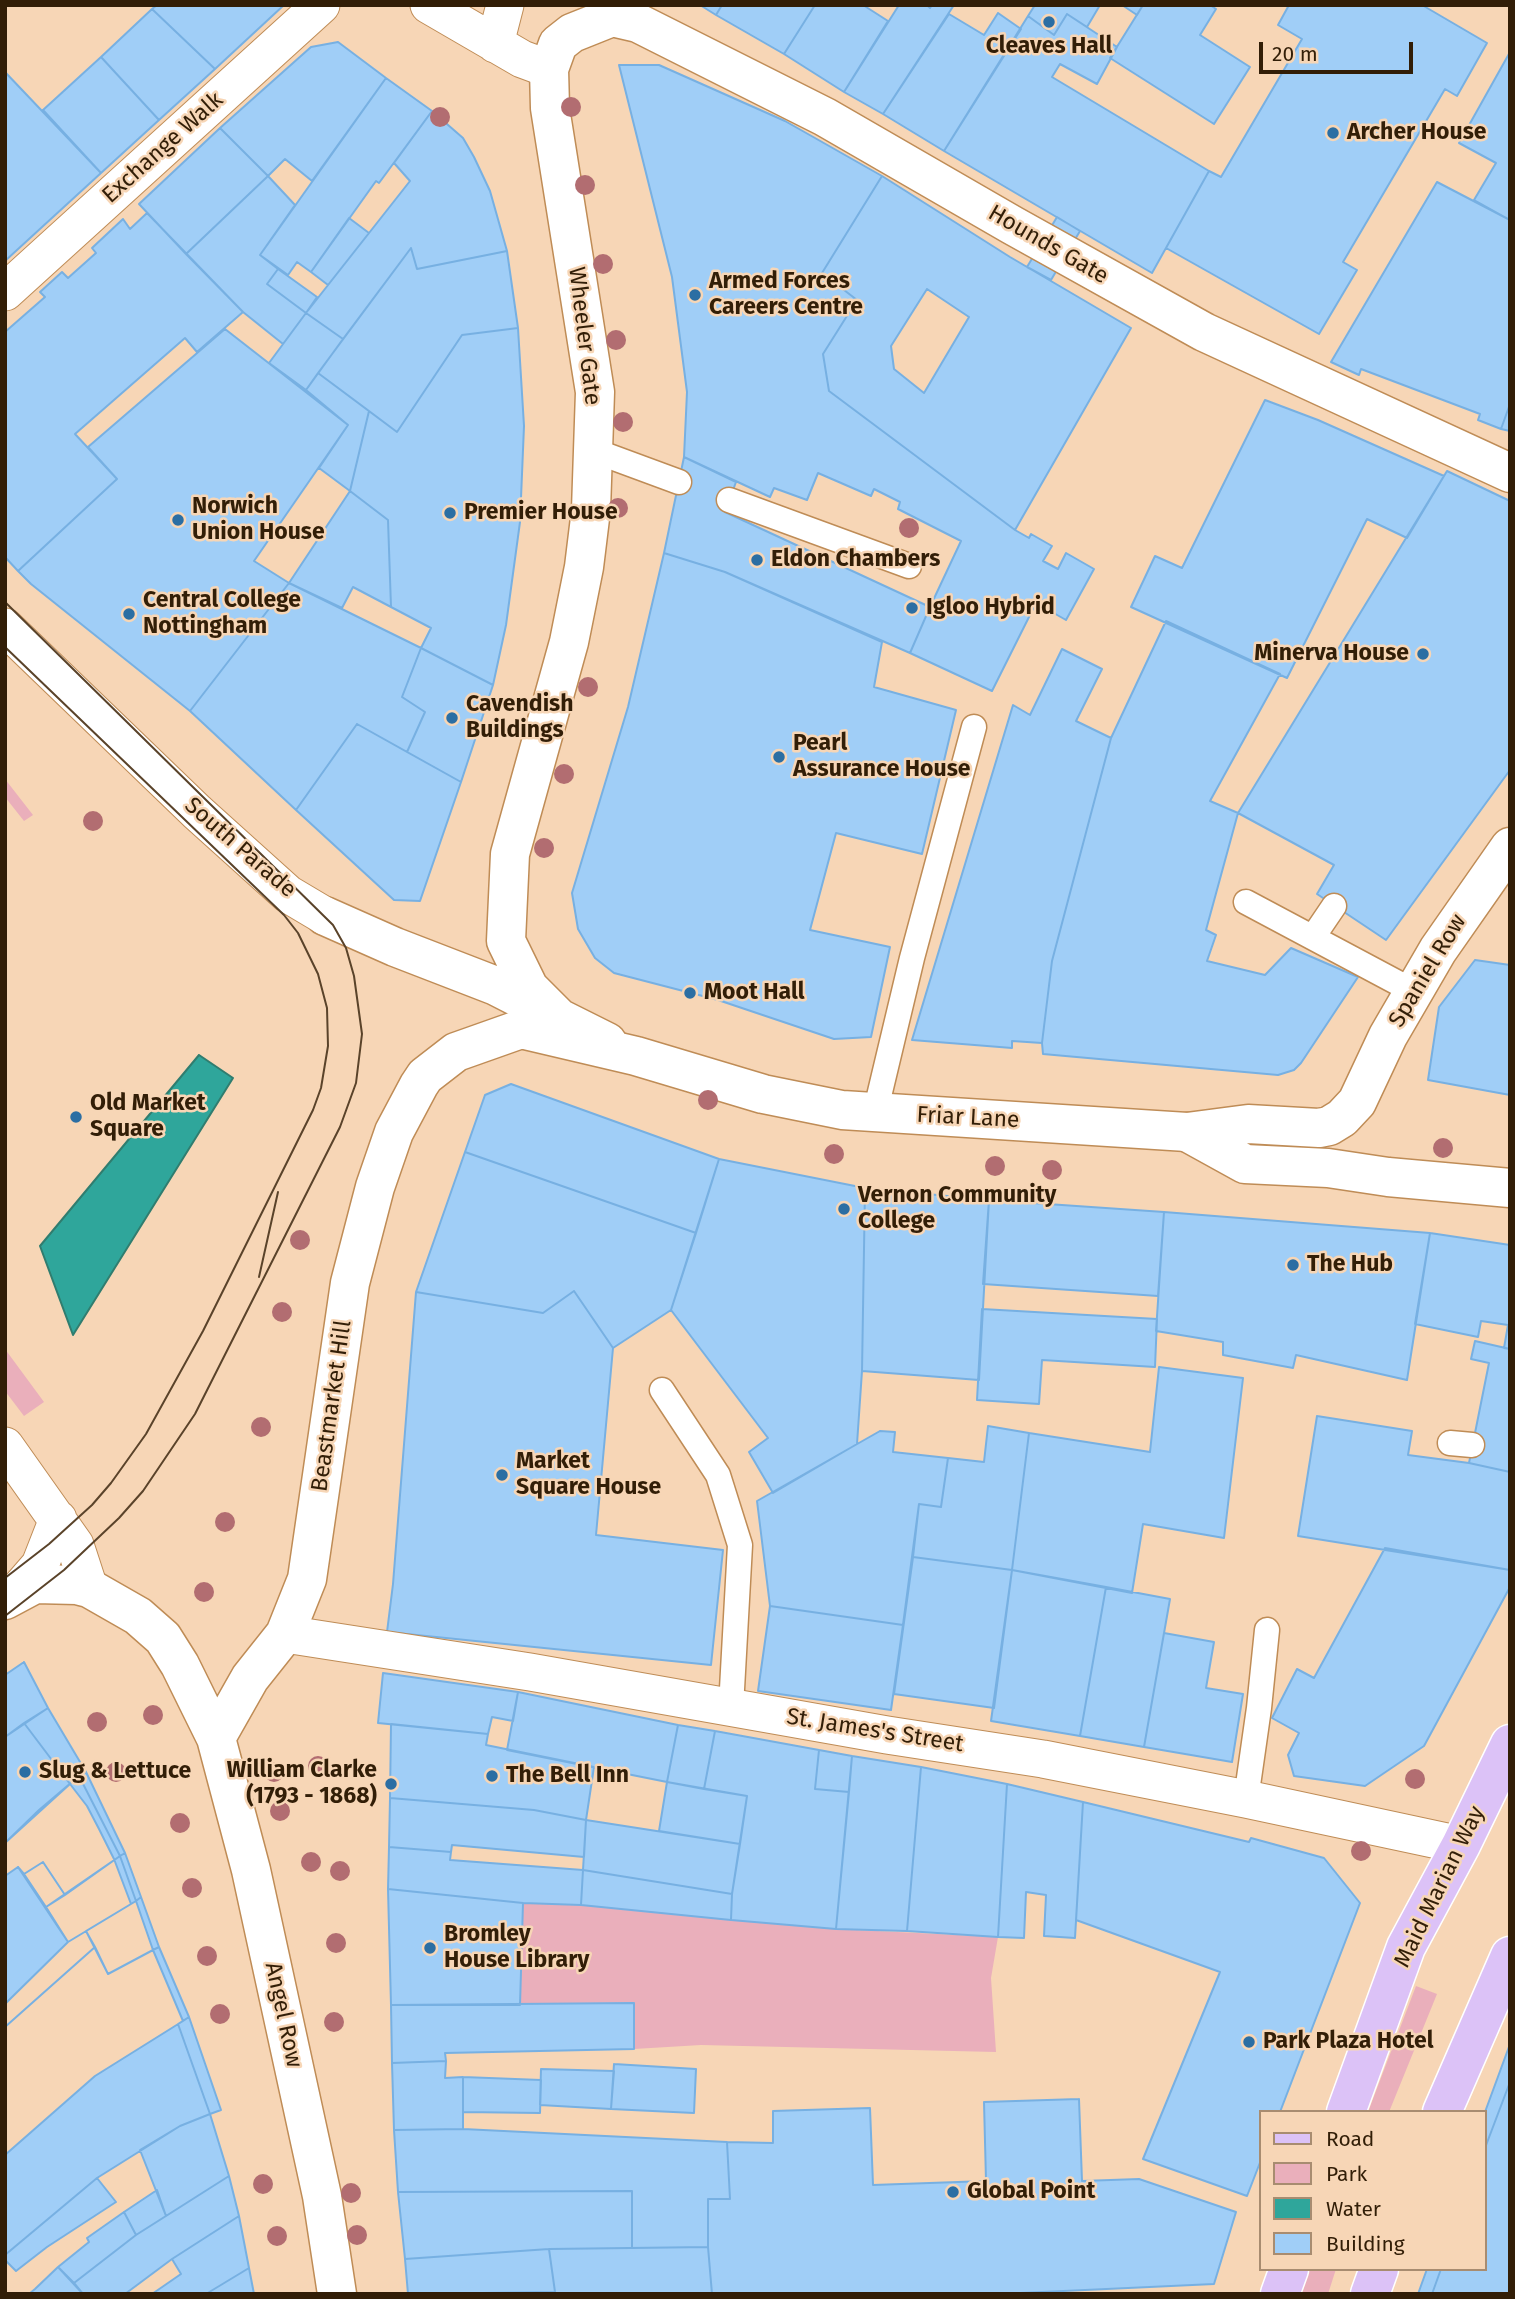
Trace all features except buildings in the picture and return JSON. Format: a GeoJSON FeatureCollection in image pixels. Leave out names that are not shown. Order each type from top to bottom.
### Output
{"type":"FeatureCollection","features":[{"type":"Feature","properties":{"kind":"main road","name":"Maid Marian Way"},"geometry":{"type":"LineString","coordinates":[[1347,2110],[1406,1947],[1461,1845],[1510,1744]]}},
{"type":"Feature","properties":{"kind":"main road"},"geometry":{"type":"LineString","coordinates":[[1443,2110],[1510,1956]]}},
{"type":"Feature","properties":{"kind":"main road"},"geometry":{"type":"LineString","coordinates":[[1280,2294],[1288,2271]]}},
{"type":"Feature","properties":{"kind":"main road"},"geometry":{"type":"LineString","coordinates":[[1370,2294],[1378,2271]]}},
{"type":"Feature","properties":{"kind":"street","name":"Exchange Walk"},"geometry":{"type":"LineString","coordinates":[[5,292],[321,5]]}},
{"type":"Feature","properties":{"kind":"street"},"geometry":{"type":"LineString","coordinates":[[429,5],[522,59],[549,69]]}},
{"type":"Feature","properties":{"kind":"street"},"geometry":{"type":"LineString","coordinates":[[495,44],[505,5]]}},
{"type":"Feature","properties":{"kind":"street","name":"Hounds Gate"},"geometry":{"type":"LineString","coordinates":[[590,24],[612,17],[638,23],[825,117],[1204,332],[1510,473]]}},
{"type":"Feature","properties":{"kind":"street","name":"Wheeler Gate"},"geometry":{"type":"LineString","coordinates":[[590,24],[558,44],[549,69],[550,108],[595,392],[591,510],[572,629],[510,853],[506,942],[528,988],[559,1018],[636,1056]]}},
{"type":"Feature","properties":{"kind":"street","name":"South Parade"},"geometry":{"type":"LineString","coordinates":[[5,626],[197,812],[288,894],[325,916],[395,947],[496,986],[559,1018]]}},
{"type":"Feature","properties":{"kind":"street","name":"Spaniel Row"},"geometry":{"type":"LineString","coordinates":[[1187,1132],[1248,1124],[1319,1128],[1329,1126],[1342,1118],[1357,1102],[1413,991],[1454,925],[1510,847]]}},
{"type":"Feature","properties":{"kind":"street","name":"Friar Lane"},"geometry":{"type":"LineString","coordinates":[[435,1067],[456,1052],[522,1029],[636,1056],[781,1098],[842,1110],[1187,1132],[1245,1164],[1328,1168],[1388,1177],[1510,1188]]}},
{"type":"Feature","properties":{"kind":"street","name":"Beastmarket Hill"},"geometry":{"type":"LineString","coordinates":[[216,1738],[250,1678],[285,1634],[307,1579],[350,1283],[394,1132],[419,1085],[435,1067]]}},
{"type":"Feature","properties":{"kind":"street","name":"Spaniel Row"},"geometry":{"type":"LineString","coordinates":[[1357,1102],[1352,1142],[1360,1154],[1388,1177]]}},
{"type":"Feature","properties":{"kind":"street"},"geometry":{"type":"LineString","coordinates":[[5,1446],[80,1554],[89,1588],[43,1583],[35,1584],[9,1598]]}},
{"type":"Feature","properties":{"kind":"street"},"geometry":{"type":"LineString","coordinates":[[9,1598],[40,1565],[58,1520]]}},
{"type":"Feature","properties":{"kind":"street","name":"Angel Row"},"geometry":{"type":"LineString","coordinates":[[89,1588],[138,1616],[163,1638],[180,1665],[216,1738],[251,1870],[321,2196],[337,2294]]}},
{"type":"Feature","properties":{"kind":"street","name":"St. James's Street"},"geometry":{"type":"LineString","coordinates":[[285,1634],[530,1672],[887,1735],[1043,1759],[1461,1845]]}},
{"type":"Feature","properties":{"kind":"lane"},"geometry":{"type":"LineString","coordinates":[[594,451],[679,482]]}},
{"type":"Feature","properties":{"kind":"lane"},"geometry":{"type":"LineString","coordinates":[[729,500],[909,566]]}},
{"type":"Feature","properties":{"kind":"lane"},"geometry":{"type":"LineString","coordinates":[[875,1112],[912,958],[974,727]]}},
{"type":"Feature","properties":{"kind":"lane"},"geometry":{"type":"LineString","coordinates":[[1247,902],[1413,991]]}},
{"type":"Feature","properties":{"kind":"lane"},"geometry":{"type":"LineString","coordinates":[[1313,937],[1334,906]]}},
{"type":"Feature","properties":{"kind":"lane"},"geometry":{"type":"LineString","coordinates":[[662,1390],[718,1475],[740,1545],[731,1707]]}},
{"type":"Feature","properties":{"kind":"lane"},"geometry":{"type":"LineString","coordinates":[[1246,1799],[1267,1630]]}},
{"type":"Feature","properties":{"kind":"green space"},"geometry":{"type":"Polygon","coordinates":[[[5,779],[33,815],[24,821],[5,797],[5,779]]]}},
{"type":"Feature","properties":{"kind":"green space"},"geometry":{"type":"Polygon","coordinates":[[[5,1349],[44,1402],[24,1416],[5,1391],[5,1349]]]}},
{"type":"Feature","properties":{"kind":"green space"},"geometry":{"type":"Polygon","coordinates":[[[523,1903],[581,1905],[836,1929],[998,1937],[991,1978],[996,2052],[701,2045],[634,2049],[520,2005],[523,1903]]]}},
{"type":"Feature","properties":{"kind":"green space"},"geometry":{"type":"Polygon","coordinates":[[[1416,1986],[1437,1994],[1390,2110],[1369,2110],[1416,1986]]]}},
{"type":"Feature","properties":{"kind":"green space"},"geometry":{"type":"Polygon","coordinates":[[[1307,2271],[1335,2271],[1328,2294],[1299,2294],[1307,2271]]]}},
{"type":"Feature","properties":{"kind":"water"},"geometry":{"type":"Polygon","coordinates":[[[199,1055],[233,1078],[73,1335],[40,1246],[199,1055]]]}},
{"type":"Feature","properties":{"kind":"tram line"},"geometry":{"type":"LineString","coordinates":[[5,602],[333,925],[346,948],[354,976],[362,1034],[356,1083],[340,1127],[195,1414],[143,1491],[119,1518],[64,1570],[5,1616]]}},
{"type":"Feature","properties":{"kind":"tram line"},"geometry":{"type":"LineString","coordinates":[[5,647],[284,915],[298,933],[318,974],[327,1008],[328,1046],[321,1088],[313,1110],[203,1331],[146,1434],[92,1505],[49,1544],[5,1578]]}},
{"type":"Feature","properties":{"kind":"tram line"},"geometry":{"type":"LineString","coordinates":[[259,1277],[278,1192]]}},
{"type":"Feature","properties":{"kind":"place","name":"Cleaves Hall"},"geometry":{"type":"Point","coordinates":[1049,22]}},
{"type":"Feature","properties":{"kind":"place","name":"Archer House"},"geometry":{"type":"Point","coordinates":[1333,133]}},
{"type":"Feature","properties":{"kind":"place","name":"Armed Forces Careers Centre"},"geometry":{"type":"Point","coordinates":[695,295]}},
{"type":"Feature","properties":{"kind":"place","name":"Premier House"},"geometry":{"type":"Point","coordinates":[450,513]}},
{"type":"Feature","properties":{"kind":"place","name":"Norwich Union House"},"geometry":{"type":"Point","coordinates":[178,520]}},
{"type":"Feature","properties":{"kind":"place","name":"Eldon Chambers"},"geometry":{"type":"Point","coordinates":[757,560]}},
{"type":"Feature","properties":{"kind":"place","name":"Igloo Hybrid"},"geometry":{"type":"Point","coordinates":[912,608]}},
{"type":"Feature","properties":{"kind":"place","name":"Central College Nottingham"},"geometry":{"type":"Point","coordinates":[129,614]}},
{"type":"Feature","properties":{"kind":"place","name":"Minerva House"},"geometry":{"type":"Point","coordinates":[1423,654]}},
{"type":"Feature","properties":{"kind":"place","name":"Cavendish Buildings"},"geometry":{"type":"Point","coordinates":[452,718]}},
{"type":"Feature","properties":{"kind":"place","name":"Pearl Assurance House"},"geometry":{"type":"Point","coordinates":[779,757]}},
{"type":"Feature","properties":{"kind":"place","name":"Moot Hall"},"geometry":{"type":"Point","coordinates":[690,993]}},
{"type":"Feature","properties":{"kind":"place","name":"Old Market Square"},"geometry":{"type":"Point","coordinates":[76,1117]}},
{"type":"Feature","properties":{"kind":"place","name":"Vernon Community College"},"geometry":{"type":"Point","coordinates":[844,1209]}},
{"type":"Feature","properties":{"kind":"place","name":"The Hub"},"geometry":{"type":"Point","coordinates":[1293,1265]}},
{"type":"Feature","properties":{"kind":"place","name":"Market Square House"},"geometry":{"type":"Point","coordinates":[502,1475]}},
{"type":"Feature","properties":{"kind":"place","name":"Slug & Lettuce"},"geometry":{"type":"Point","coordinates":[25,1772]}},
{"type":"Feature","properties":{"kind":"place","name":"The Bell Inn"},"geometry":{"type":"Point","coordinates":[492,1776]}},
{"type":"Feature","properties":{"kind":"place","name":"William Clarke (1793 - 1868)"},"geometry":{"type":"Point","coordinates":[391,1784]}},
{"type":"Feature","properties":{"kind":"place","name":"Bromley House Library"},"geometry":{"type":"Point","coordinates":[430,1948]}},
{"type":"Feature","properties":{"kind":"place","name":"Park Plaza Hotel"},"geometry":{"type":"Point","coordinates":[1249,2042]}},
{"type":"Feature","properties":{"kind":"place","name":"Global Point"},"geometry":{"type":"Point","coordinates":[953,2192]}}]}
